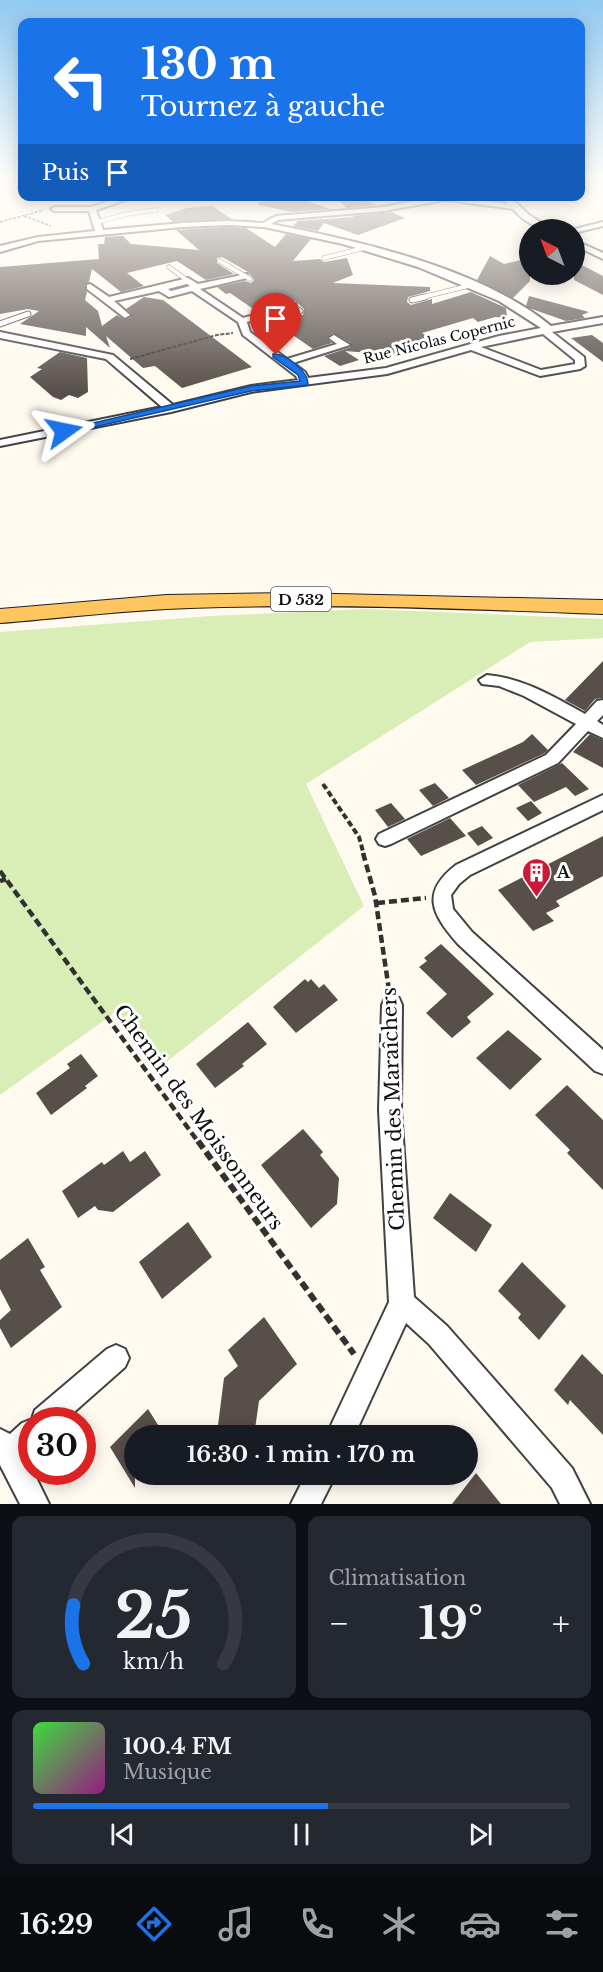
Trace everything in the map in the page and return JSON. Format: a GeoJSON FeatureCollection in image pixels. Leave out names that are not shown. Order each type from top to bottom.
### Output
{"type":"FeatureCollection","features":[{"type":"Feature","properties":{"kind":"main road","name":"D 532"},"geometry":{"type":"LineString","coordinates":[[0,616],[187,601],[287,599],[436,600],[603,608]]}},
{"type":"Feature","properties":{"kind":"street"},"geometry":{"type":"LineString","coordinates":[[385,252],[433,267],[496,296],[546,330],[580,359],[580,366],[540,373],[472,347]]}},
{"type":"Feature","properties":{"kind":"street"},"geometry":{"type":"LineString","coordinates":[[107,300],[161,288],[169,294],[193,285],[247,277]]}},
{"type":"Feature","properties":{"kind":"street"},"geometry":{"type":"LineString","coordinates":[[193,285],[242,321],[246,333],[302,374],[305,383]]}},
{"type":"Feature","properties":{"kind":"street"},"geometry":{"type":"LineString","coordinates":[[90,287],[125,315]]}},
{"type":"Feature","properties":{"kind":"street"},"geometry":{"type":"LineString","coordinates":[[242,321],[293,306]]}},
{"type":"Feature","properties":{"kind":"street","name":"Rue Nicolas Copernic"},"geometry":{"type":"LineString","coordinates":[[0,443],[171,409],[251,389],[387,371],[472,347],[603,320]]}},
{"type":"Feature","properties":{"kind":"street"},"geometry":{"type":"LineString","coordinates":[[0,334],[109,357],[171,409]]}},
{"type":"Feature","properties":{"kind":"street"},"geometry":{"type":"LineString","coordinates":[[286,362],[345,345],[334,338]]}},
{"type":"Feature","properties":{"kind":"street"},"geometry":{"type":"LineString","coordinates":[[487,680],[496,680],[520,687],[603,732]]}},
{"type":"Feature","properties":{"kind":"street"},"geometry":{"type":"LineString","coordinates":[[385,839],[552,759],[603,705]]}},
{"type":"Feature","properties":{"kind":"street"},"geometry":{"type":"LineString","coordinates":[[603,802],[463,870],[443,887],[442,896],[443,911],[465,938],[603,1064]]}},
{"type":"Feature","properties":{"kind":"street","name":"Chemin des Maraîchers"},"geometry":{"type":"LineString","coordinates":[[345,1425],[402,1303],[390,1110],[392,1005]]}},
{"type":"Feature","properties":{"kind":"street"},"geometry":{"type":"LineString","coordinates":[[402,1303],[438,1335],[562,1478],[576,1504]]}},
{"type":"Feature","properties":{"kind":"street"},"geometry":{"type":"LineString","coordinates":[[60,1407],[116,1358]]}},
{"type":"Feature","properties":{"kind":"street"},"geometry":{"type":"LineString","coordinates":[[18,1440],[4,1448],[35,1504]]}},
{"type":"Feature","properties":{"kind":"street"},"geometry":{"type":"LineString","coordinates":[[304,1504],[315,1485]]}},
{"type":"Feature","properties":{"kind":"lane"},"geometry":{"type":"LineString","coordinates":[[324,258],[347,252]]}},
{"type":"Feature","properties":{"kind":"lane"},"geometry":{"type":"LineString","coordinates":[[220,261],[247,277]]}},
{"type":"Feature","properties":{"kind":"lane"},"geometry":{"type":"LineString","coordinates":[[170,267],[193,285]]}},
{"type":"Feature","properties":{"kind":"lane"},"geometry":{"type":"LineString","coordinates":[[412,300],[472,285]]}},
{"type":"Feature","properties":{"kind":"lane"},"geometry":{"type":"LineString","coordinates":[[0,324],[28,314]]}},
{"type":"Feature","properties":{"kind":"path"},"geometry":{"type":"LineString","coordinates":[[116,363],[217,335],[246,333]]}},
{"type":"Feature","properties":{"kind":"path","name":"Chemin des Maraîchers"},"geometry":{"type":"LineString","coordinates":[[323,783],[359,837],[376,903],[392,1005]]}},
{"type":"Feature","properties":{"kind":"path","name":"Chemin des Moissonneurs"},"geometry":{"type":"LineString","coordinates":[[0,871],[3,880],[368,1373]]}},
{"type":"Feature","properties":{"kind":"path"},"geometry":{"type":"LineString","coordinates":[[376,903],[442,896]]}},
{"type":"Feature","properties":{"kind":"green space"},"geometry":{"type":"Polygon","coordinates":[[[366,609],[603,619],[603,638],[530,642],[306,784],[364,906],[155,1071],[113,1014],[0,1095],[0,632],[211,616],[366,609]]]}},
{"type":"Feature","properties":{"kind":"building"},"geometry":{"type":"Polygon","coordinates":[[[99,252],[300,252],[293,261],[320,259],[324,262],[347,258],[353,275],[333,283],[430,287],[430,291],[408,297],[407,302],[411,305],[432,299],[432,304],[471,292],[506,308],[507,318],[495,317],[478,322],[473,318],[422,333],[442,345],[406,356],[345,351],[359,360],[340,366],[324,356],[351,347],[351,343],[333,333],[327,338],[332,343],[313,349],[268,318],[292,312],[303,315],[304,309],[297,302],[285,298],[283,305],[258,312],[217,287],[245,281],[251,283],[254,280],[248,272],[222,257],[217,258],[217,263],[234,274],[206,280],[177,261],[127,273],[144,286],[121,292],[92,269],[89,282],[85,285],[87,292],[85,300],[98,311],[102,326],[117,315],[125,320],[131,317],[131,313],[126,309],[144,297],[163,300],[252,367],[182,388],[155,366],[143,368],[106,336],[110,348],[86,327],[86,336],[20,324],[39,311],[28,309],[0,314],[0,267],[99,259],[99,252]]]}},
{"type":"Feature","properties":{"kind":"building"},"geometry":{"type":"Polygon","coordinates":[[[490,256],[504,264],[519,261],[519,285],[526,285],[513,298],[477,280],[490,256]]]}},
{"type":"Feature","properties":{"kind":"building"},"geometry":{"type":"Polygon","coordinates":[[[585,267],[603,276],[603,295],[584,285],[585,267]]]}},
{"type":"Feature","properties":{"kind":"building"},"geometry":{"type":"Polygon","coordinates":[[[529,296],[589,312],[582,315],[585,318],[566,321],[526,306],[529,296]]]}},
{"type":"Feature","properties":{"kind":"building"},"geometry":{"type":"Polygon","coordinates":[[[592,335],[603,343],[603,362],[571,338],[592,335]]]}},
{"type":"Feature","properties":{"kind":"building"},"geometry":{"type":"Polygon","coordinates":[[[60,352],[87,358],[88,392],[78,398],[69,395],[61,400],[53,397],[30,377],[42,369],[37,368],[60,352]]]}},
{"type":"Feature","properties":{"kind":"building"},"geometry":{"type":"Polygon","coordinates":[[[603,661],[603,698],[595,699],[585,711],[565,700],[603,661]]]}},
{"type":"Feature","properties":{"kind":"building"},"geometry":{"type":"Polygon","coordinates":[[[532,734],[548,750],[545,753],[476,785],[462,770],[523,742],[532,734]]]}},
{"type":"Feature","properties":{"kind":"building"},"geometry":{"type":"Polygon","coordinates":[[[590,734],[603,740],[603,768],[573,752],[590,734]]]}},
{"type":"Feature","properties":{"kind":"building"},"geometry":{"type":"Polygon","coordinates":[[[562,763],[589,789],[575,796],[566,787],[534,802],[518,785],[562,763]]]}},
{"type":"Feature","properties":{"kind":"building"},"geometry":{"type":"Polygon","coordinates":[[[435,783],[449,798],[433,806],[419,790],[435,783]]]}},
{"type":"Feature","properties":{"kind":"building"},"geometry":{"type":"Polygon","coordinates":[[[531,801],[542,813],[528,821],[516,808],[531,801]]]}},
{"type":"Feature","properties":{"kind":"building"},"geometry":{"type":"Polygon","coordinates":[[[391,803],[405,819],[388,827],[375,810],[391,803]]]}},
{"type":"Feature","properties":{"kind":"building"},"geometry":{"type":"Polygon","coordinates":[[[450,818],[466,836],[421,856],[407,839],[450,818]]]}},
{"type":"Feature","properties":{"kind":"building"},"geometry":{"type":"Polygon","coordinates":[[[482,826],[493,838],[478,846],[467,833],[482,826]]]}},
{"type":"Feature","properties":{"kind":"building"},"geometry":{"type":"Polygon","coordinates":[[[603,836],[603,876],[556,901],[560,906],[546,913],[554,921],[533,931],[498,890],[603,836]]]}},
{"type":"Feature","properties":{"kind":"building"},"geometry":{"type":"Polygon","coordinates":[[[441,944],[494,994],[467,1017],[471,1022],[452,1038],[426,1013],[447,994],[419,967],[427,961],[424,958],[441,944]]]}},
{"type":"Feature","properties":{"kind":"building"},"geometry":{"type":"Polygon","coordinates":[[[305,979],[308,982],[311,979],[319,988],[324,984],[338,1000],[296,1033],[273,1007],[305,979]]]}},
{"type":"Feature","properties":{"kind":"building"},"geometry":{"type":"Polygon","coordinates":[[[248,1022],[267,1044],[242,1064],[244,1066],[215,1088],[196,1064],[248,1022]]]}},
{"type":"Feature","properties":{"kind":"building"},"geometry":{"type":"Polygon","coordinates":[[[508,1030],[542,1059],[510,1090],[476,1058],[508,1030]]]}},
{"type":"Feature","properties":{"kind":"building"},"geometry":{"type":"Polygon","coordinates":[[[81,1054],[98,1076],[85,1086],[87,1088],[51,1115],[36,1093],[70,1068],[67,1064],[81,1054]]]}},
{"type":"Feature","properties":{"kind":"building"},"geometry":{"type":"Polygon","coordinates":[[[567,1085],[603,1120],[603,1190],[567,1153],[570,1150],[535,1115],[567,1085]]]}},
{"type":"Feature","properties":{"kind":"building"},"geometry":{"type":"Polygon","coordinates":[[[303,1129],[323,1152],[320,1155],[339,1178],[337,1204],[311,1228],[261,1165],[303,1129]]]}},
{"type":"Feature","properties":{"kind":"building"},"geometry":{"type":"Polygon","coordinates":[[[123,1151],[130,1162],[145,1151],[161,1175],[113,1212],[98,1210],[95,1206],[78,1218],[62,1191],[102,1162],[104,1165],[123,1151]]]}},
{"type":"Feature","properties":{"kind":"building"},"geometry":{"type":"Polygon","coordinates":[[[450,1193],[492,1225],[476,1252],[433,1218],[450,1193]]]}},
{"type":"Feature","properties":{"kind":"building"},"geometry":{"type":"Polygon","coordinates":[[[188,1222],[212,1257],[162,1299],[139,1262],[188,1222]]]}},
{"type":"Feature","properties":{"kind":"building"},"geometry":{"type":"Polygon","coordinates":[[[28,1238],[45,1267],[40,1270],[62,1307],[11,1348],[0,1328],[0,1320],[11,1310],[0,1289],[0,1260],[28,1238]]]}},
{"type":"Feature","properties":{"kind":"building"},"geometry":{"type":"Polygon","coordinates":[[[522,1262],[566,1306],[539,1340],[518,1318],[521,1314],[498,1291],[522,1262]]]}},
{"type":"Feature","properties":{"kind":"building"},"geometry":{"type":"Polygon","coordinates":[[[264,1317],[297,1364],[259,1401],[256,1425],[218,1425],[224,1378],[238,1366],[228,1350],[264,1317]]]}},
{"type":"Feature","properties":{"kind":"building"},"geometry":{"type":"Polygon","coordinates":[[[582,1354],[603,1375],[603,1435],[570,1400],[568,1405],[554,1390],[582,1354]]]}},
{"type":"Feature","properties":{"kind":"building"},"geometry":{"type":"Polygon","coordinates":[[[148,1409],[158,1425],[132,1425],[148,1409]]]}},
{"type":"Feature","properties":{"kind":"building"},"geometry":{"type":"Polygon","coordinates":[[[124,1433],[124,1470],[110,1447],[124,1433]]]}},
{"type":"Feature","properties":{"kind":"building"},"geometry":{"type":"Polygon","coordinates":[[[478,1475],[501,1504],[452,1504],[467,1485],[478,1485],[478,1475]]]}},
{"type":"Feature","properties":{"kind":"place","name":"A"},"geometry":{"type":"Point","coordinates":[536,898]}},
{"type":"Feature","properties":{"kind":"route"},"geometry":{"type":"LineString","coordinates":[[64,431],[171,409],[251,389],[305,383],[302,374],[276,355]]}}]}
